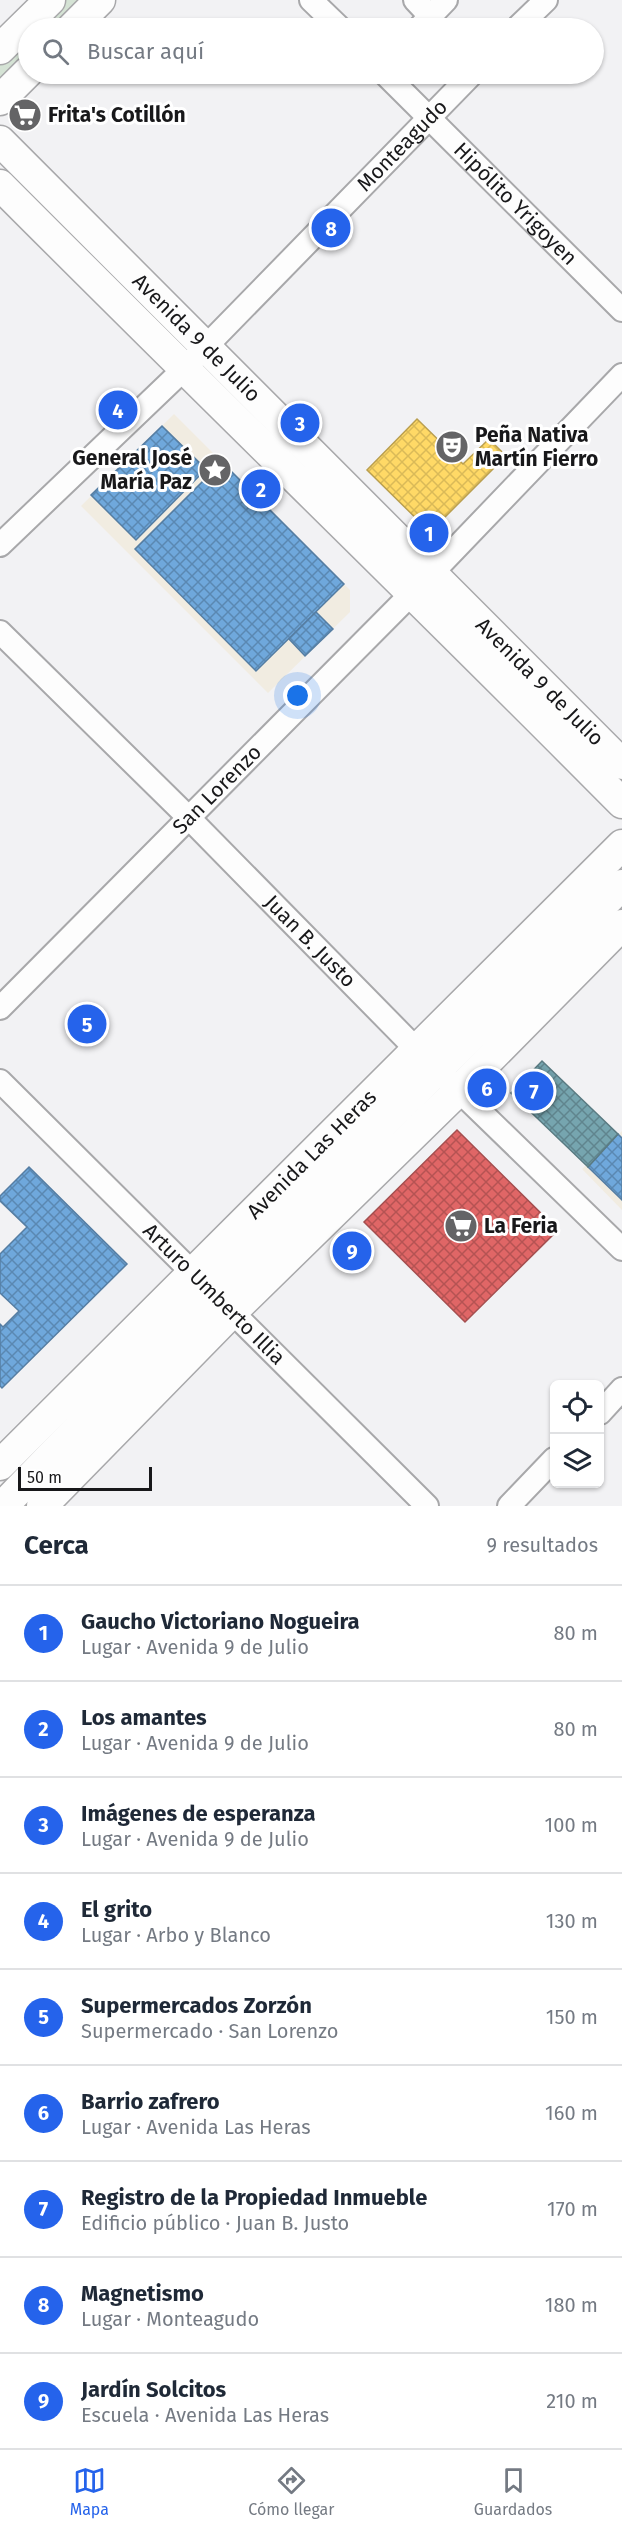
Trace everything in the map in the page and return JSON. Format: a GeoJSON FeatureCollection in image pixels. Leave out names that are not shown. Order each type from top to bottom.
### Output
{"type":"FeatureCollection","features":[{"type":"Feature","properties":{"kind":"main road"},"geometry":{"type":"LineString","coordinates":[[32,18],[50,0]]}},
{"type":"Feature","properties":{"kind":"main road"},"geometry":{"type":"LineString","coordinates":[[82,18],[100,0]]}},
{"type":"Feature","properties":{"kind":"main road"},"geometry":{"type":"LineString","coordinates":[[0,49],[18,31]]}},
{"type":"Feature","properties":{"kind":"main road"},"geometry":{"type":"LineString","coordinates":[[0,100],[18,82]]}},
{"type":"Feature","properties":{"kind":"main road","name":"Avenida 9 de Julio"},"geometry":{"type":"LineString","coordinates":[[0,141],[206,346],[622,803]]}},
{"type":"Feature","properties":{"kind":"main road","name":"Avenida 9 de Julio"},"geometry":{"type":"LineString","coordinates":[[0,185],[184,369],[423,582],[622,764]]}},
{"type":"Feature","properties":{"kind":"main road","name":"Avenida Las Heras"},"geometry":{"type":"LineString","coordinates":[[439,1069],[622,845]]}},
{"type":"Feature","properties":{"kind":"main road","name":"Avenida Las Heras"},"geometry":{"type":"LineString","coordinates":[[3,1506],[213,1292],[622,885]]}},
{"type":"Feature","properties":{"kind":"main road","name":"Avenida Las Heras"},"geometry":{"type":"LineString","coordinates":[[439,1069],[622,926]]}},
{"type":"Feature","properties":{"kind":"main road","name":"Avenida Las Heras"},"geometry":{"type":"LineString","coordinates":[[0,1465],[213,1292]]}},
{"type":"Feature","properties":{"kind":"main road","name":"Avenida Las Heras"},"geometry":{"type":"LineString","coordinates":[[42,1506],[213,1292]]}},
{"type":"Feature","properties":{"kind":"street"},"geometry":{"type":"LineString","coordinates":[[311,0],[329,18]]}},
{"type":"Feature","properties":{"kind":"street"},"geometry":{"type":"LineString","coordinates":[[527,18],[546,0]]}},
{"type":"Feature","properties":{"kind":"street","name":"Hipólito Yrigoyen"},"geometry":{"type":"LineString","coordinates":[[395,84],[622,310]]}},
{"type":"Feature","properties":{"kind":"street","name":"Monteagudo"},"geometry":{"type":"LineString","coordinates":[[0,544],[184,369],[460,84]]}},
{"type":"Feature","properties":{"kind":"street","name":"San Lorenzo"},"geometry":{"type":"LineString","coordinates":[[0,1008],[423,582],[622,375]]}},
{"type":"Feature","properties":{"kind":"street","name":"Juan B. Justo"},"geometry":{"type":"LineString","coordinates":[[0,633],[622,1249]]}},
{"type":"Feature","properties":{"kind":"street","name":"Arturo Umberto Illia"},"geometry":{"type":"LineString","coordinates":[[0,1081],[427,1506]]}},
{"type":"Feature","properties":{"kind":"street"},"geometry":{"type":"LineString","coordinates":[[604,1409],[622,1389]]}},
{"type":"Feature","properties":{"kind":"street"},"geometry":{"type":"LineString","coordinates":[[509,1506],[550,1464]]}},
{"type":"Feature","properties":{"kind":"path"},"geometry":{"type":"LineString","coordinates":[[243,483],[261,467]]}},
{"type":"Feature","properties":{"kind":"shaded area"},"geometry":{"type":"Polygon","coordinates":[[[174,414],[350,590],[350,612],[268,693],[81,506],[174,414]]]}},
{"type":"Feature","properties":{"kind":"shaded area"},"geometry":{"type":"Polygon","coordinates":[[[622,1131],[622,1210],[582,1169],[622,1131]]]}},
{"type":"Feature","properties":{"kind":"green space"},"geometry":{"type":"Polygon","coordinates":[[[60,0],[89,0],[70,18],[41,18],[60,0]]]}},
{"type":"Feature","properties":{"kind":"green space"},"geometry":{"type":"Polygon","coordinates":[[[18,41],[18,69],[0,88],[0,59],[18,41]]]}},
{"type":"Feature","properties":{"kind":"building: Viviendas"},"geometry":{"type":"Polygon","coordinates":[[[417,419],[463,464],[489,439],[506,456],[430,532],[367,470],[417,419]]]}},
{"type":"Feature","properties":{"kind":"building: Comercios","name":"La Feria"},"geometry":{"type":"Polygon","coordinates":[[[457,1130],[558,1230],[465,1322],[364,1222],[457,1130]]]}},
{"type":"Feature","properties":{"kind":"building: Escuelas"},"geometry":{"type":"Polygon","coordinates":[[[162,426],[206,469],[136,540],[91,495],[162,426]]]}},
{"type":"Feature","properties":{"kind":"building: Escuelas"},"geometry":{"type":"Polygon","coordinates":[[[222,462],[344,584],[256,671],[135,549],[222,462]]]}},
{"type":"Feature","properties":{"kind":"building: Escuelas"},"geometry":{"type":"Polygon","coordinates":[[[316,612],[333,629],[305,656],[289,639],[316,612]]]}},
{"type":"Feature","properties":{"kind":"building: Escuelas"},"geometry":{"type":"Polygon","coordinates":[[[618,1134],[622,1138],[622,1200],[588,1167],[618,1134]]]}},
{"type":"Feature","properties":{"kind":"building: Escuelas"},"geometry":{"type":"Polygon","coordinates":[[[29,1167],[127,1264],[2,1388],[0,1386],[0,1324],[3,1327],[19,1311],[0,1293],[0,1254],[27,1227],[0,1201],[0,1196],[29,1167]]]}},
{"type":"Feature","properties":{"kind":"building: Público"},"geometry":{"type":"Polygon","coordinates":[[[542,1061],[618,1134],[588,1167],[511,1093],[542,1061]]]}},
{"type":"Feature","properties":{"kind":"place","name":"Frita's Cotillón"},"geometry":{"type":"Point","coordinates":[25,115]}},
{"type":"Feature","properties":{"kind":"place","name":"Magnetismo"},"geometry":{"type":"Point","coordinates":[331,228]}},
{"type":"Feature","properties":{"kind":"place","name":"El grito"},"geometry":{"type":"Point","coordinates":[118,410]}},
{"type":"Feature","properties":{"kind":"place","name":"Imágenes de esperanza"},"geometry":{"type":"Point","coordinates":[300,423]}},
{"type":"Feature","properties":{"kind":"place","name":"Peña Nativa Martín Fierro"},"geometry":{"type":"Point","coordinates":[452,447]}},
{"type":"Feature","properties":{"kind":"place","name":"General José María Paz"},"geometry":{"type":"Point","coordinates":[215,470]}},
{"type":"Feature","properties":{"kind":"place","name":"Los amantes"},"geometry":{"type":"Point","coordinates":[261,489]}},
{"type":"Feature","properties":{"kind":"place","name":"Gaucho Victoriano Nogueira"},"geometry":{"type":"Point","coordinates":[429,533]}},
{"type":"Feature","properties":{"kind":"place","name":"Supermercados Zorzón"},"geometry":{"type":"Point","coordinates":[87,1024]}},
{"type":"Feature","properties":{"kind":"place","name":"Barrio zafrero"},"geometry":{"type":"Point","coordinates":[487,1088]}},
{"type":"Feature","properties":{"kind":"place","name":"Registro de la Propiedad Inmueble"},"geometry":{"type":"Point","coordinates":[534,1091]}},
{"type":"Feature","properties":{"kind":"place","name":"La Feria"},"geometry":{"type":"Point","coordinates":[461,1226]}},
{"type":"Feature","properties":{"kind":"place","name":"Jardín Solcitos"},"geometry":{"type":"Point","coordinates":[352,1251]}}]}
